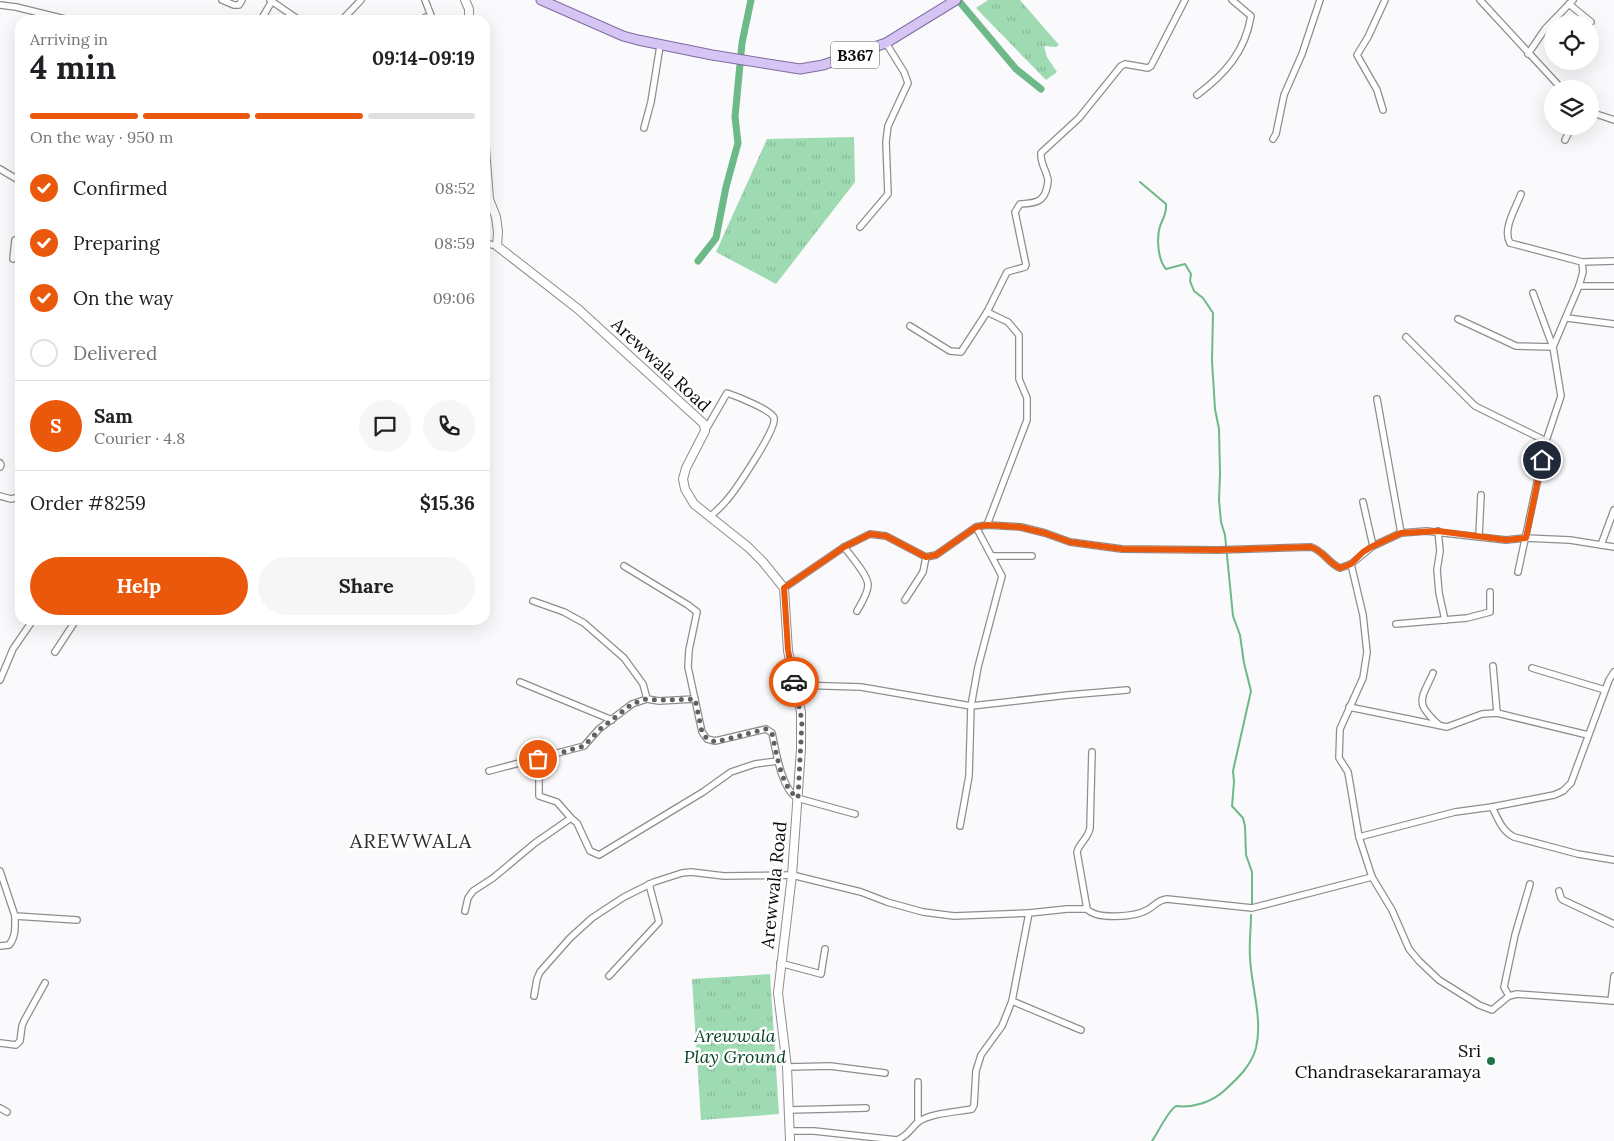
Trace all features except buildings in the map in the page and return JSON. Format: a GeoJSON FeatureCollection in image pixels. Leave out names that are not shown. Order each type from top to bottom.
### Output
{"type":"FeatureCollection","features":[{"type":"Feature","properties":{"kind":"main road","name":"B367"},"geometry":{"type":"LineString","coordinates":[[541,0],[623,36],[660,46],[800,70],[811,69],[886,43],[956,0]]}},
{"type":"Feature","properties":{"kind":"street"},"geometry":{"type":"LineString","coordinates":[[222,0],[234,5],[239,5],[242,0]]}},
{"type":"Feature","properties":{"kind":"street"},"geometry":{"type":"LineString","coordinates":[[347,15],[361,0]]}},
{"type":"Feature","properties":{"kind":"street"},"geometry":{"type":"LineString","coordinates":[[425,0],[432,15]]}},
{"type":"Feature","properties":{"kind":"street"},"geometry":{"type":"LineString","coordinates":[[465,0],[469,9],[469,15]]}},
{"type":"Feature","properties":{"kind":"street"},"geometry":{"type":"LineString","coordinates":[[910,326],[950,351],[961,352],[987,312],[1007,272],[1025,267],[1026,265],[1015,212],[1020,204],[1036,203],[1046,194],[1049,178],[1040,159],[1041,153],[1080,118],[1122,66],[1126,64],[1148,68],[1151,66],[1185,0]]}},
{"type":"Feature","properties":{"kind":"street"},"geometry":{"type":"LineString","coordinates":[[1197,95],[1214,82],[1238,56],[1251,16],[1232,0]]}},
{"type":"Feature","properties":{"kind":"street"},"geometry":{"type":"LineString","coordinates":[[1273,138],[1276,134],[1284,95],[1302,54],[1320,0]]}},
{"type":"Feature","properties":{"kind":"street"},"geometry":{"type":"LineString","coordinates":[[1383,110],[1377,90],[1357,55],[1368,37],[1385,0]]}},
{"type":"Feature","properties":{"kind":"street"},"geometry":{"type":"LineString","coordinates":[[1480,0],[1553,80]]}},
{"type":"Feature","properties":{"kind":"street"},"geometry":{"type":"LineString","coordinates":[[264,15],[271,1],[292,15]]}},
{"type":"Feature","properties":{"kind":"street"},"geometry":{"type":"LineString","coordinates":[[1528,54],[1545,29],[1571,2],[1584,15]]}},
{"type":"Feature","properties":{"kind":"street"},"geometry":{"type":"LineString","coordinates":[[0,5],[49,15]]}},
{"type":"Feature","properties":{"kind":"street"},"geometry":{"type":"LineString","coordinates":[[860,227],[888,194],[886,142],[888,126],[908,83],[904,72],[886,43]]}},
{"type":"Feature","properties":{"kind":"street"},"geometry":{"type":"LineString","coordinates":[[644,128],[651,102],[660,46]]}},
{"type":"Feature","properties":{"kind":"street"},"geometry":{"type":"LineString","coordinates":[[1599,115],[1614,120]]}},
{"type":"Feature","properties":{"kind":"street"},"geometry":{"type":"LineString","coordinates":[[1564,140],[1567,135]]}},
{"type":"Feature","properties":{"kind":"street"},"geometry":{"type":"LineString","coordinates":[[0,168],[15,178]]}},
{"type":"Feature","properties":{"kind":"street"},"geometry":{"type":"LineString","coordinates":[[1521,194],[1509,224],[1507,238],[1510,243],[1582,262],[1614,261]]}},
{"type":"Feature","properties":{"kind":"street"},"geometry":{"type":"LineString","coordinates":[[490,202],[496,217],[498,232],[497,246],[490,244]]}},
{"type":"Feature","properties":{"kind":"street"},"geometry":{"type":"LineString","coordinates":[[13,259],[15,240]]}},
{"type":"Feature","properties":{"kind":"street","name":"Arewwala Road"},"geometry":{"type":"LineString","coordinates":[[497,246],[578,310],[704,424],[705,431],[682,479],[685,489],[690,499],[748,547],[784,588],[788,650],[802,721],[792,875],[780,962],[778,993],[787,1067],[790,1141]]}},
{"type":"Feature","properties":{"kind":"street"},"geometry":{"type":"LineString","coordinates":[[1553,347],[1579,286],[1583,272],[1582,262]]}},
{"type":"Feature","properties":{"kind":"street"},"geometry":{"type":"LineString","coordinates":[[1579,286],[1614,286]]}},
{"type":"Feature","properties":{"kind":"street"},"geometry":{"type":"LineString","coordinates":[[1518,572],[1546,441],[1561,396],[1553,347],[1533,293]]}},
{"type":"Feature","properties":{"kind":"street"},"geometry":{"type":"LineString","coordinates":[[987,312],[1008,322],[1019,336],[1019,379],[1028,398],[1027,420],[987,525]]}},
{"type":"Feature","properties":{"kind":"street"},"geometry":{"type":"LineString","coordinates":[[1458,318],[1508,344],[1528,348],[1553,347]]}},
{"type":"Feature","properties":{"kind":"street"},"geometry":{"type":"LineString","coordinates":[[1566,318],[1614,324]]}},
{"type":"Feature","properties":{"kind":"street"},"geometry":{"type":"LineString","coordinates":[[1406,337],[1474,406],[1546,441]]}},
{"type":"Feature","properties":{"kind":"street"},"geometry":{"type":"LineString","coordinates":[[705,431],[727,393],[759,406],[773,416],[775,420],[754,462],[727,500],[710,517]]}},
{"type":"Feature","properties":{"kind":"street"},"geometry":{"type":"LineString","coordinates":[[1377,399],[1401,533]]}},
{"type":"Feature","properties":{"kind":"street"},"geometry":{"type":"LineString","coordinates":[[1479,536],[1481,495]]}},
{"type":"Feature","properties":{"kind":"street"},"geometry":{"type":"LineString","coordinates":[[0,496],[15,498]]}},
{"type":"Feature","properties":{"kind":"street"},"geometry":{"type":"LineString","coordinates":[[1363,502],[1373,546]]}},
{"type":"Feature","properties":{"kind":"street"},"geometry":{"type":"LineString","coordinates":[[1601,545],[1614,510]]}},
{"type":"Feature","properties":{"kind":"street"},"geometry":{"type":"LineString","coordinates":[[784,588],[844,547],[870,534],[886,536],[926,557],[936,555],[976,527],[987,525],[1020,527],[1070,542],[1122,549],[1227,550],[1311,547],[1318,549],[1335,566],[1340,568],[1351,564],[1363,552],[1373,546],[1401,533],[1438,531],[1506,540],[1526,538],[1570,540],[1614,547]]}},
{"type":"Feature","properties":{"kind":"street"},"geometry":{"type":"LineString","coordinates":[[960,826],[969,776],[971,706],[978,667],[1002,576],[976,527]]}},
{"type":"Feature","properties":{"kind":"street"},"geometry":{"type":"LineString","coordinates":[[1438,531],[1440,551],[1437,570],[1445,620]]}},
{"type":"Feature","properties":{"kind":"street"},"geometry":{"type":"LineString","coordinates":[[844,547],[868,584],[857,611]]}},
{"type":"Feature","properties":{"kind":"street"},"geometry":{"type":"LineString","coordinates":[[992,556],[1032,556]]}},
{"type":"Feature","properties":{"kind":"street"},"geometry":{"type":"LineString","coordinates":[[905,600],[923,572],[926,557]]}},
{"type":"Feature","properties":{"kind":"street"},"geometry":{"type":"LineString","coordinates":[[1351,564],[1363,615],[1367,652],[1363,678],[1340,729],[1339,758],[1348,772],[1359,837],[1372,877],[1392,910],[1409,949],[1418,961],[1439,980],[1480,1005],[1492,1010],[1509,996],[1517,994],[1612,1001],[1614,976]]}},
{"type":"Feature","properties":{"kind":"street"},"geometry":{"type":"LineString","coordinates":[[624,566],[697,612],[689,650],[688,667],[702,732],[707,739],[716,742],[766,729],[772,733],[786,787],[792,795],[855,814]]}},
{"type":"Feature","properties":{"kind":"street"},"geometry":{"type":"LineString","coordinates":[[1396,624],[1466,618],[1490,612],[1490,592]]}},
{"type":"Feature","properties":{"kind":"street"},"geometry":{"type":"LineString","coordinates":[[533,601],[564,612],[584,623],[618,652],[643,684],[646,699]]}},
{"type":"Feature","properties":{"kind":"street"},"geometry":{"type":"LineString","coordinates":[[0,680],[13,649],[30,625]]}},
{"type":"Feature","properties":{"kind":"street"},"geometry":{"type":"LineString","coordinates":[[55,652],[73,625]]}},
{"type":"Feature","properties":{"kind":"street"},"geometry":{"type":"LineString","coordinates":[[1493,666],[1497,713]]}},
{"type":"Feature","properties":{"kind":"street"},"geometry":{"type":"LineString","coordinates":[[1532,668],[1605,690]]}},
{"type":"Feature","properties":{"kind":"street"},"geometry":{"type":"LineString","coordinates":[[1359,837],[1455,812],[1554,796],[1563,791],[1571,783],[1605,690],[1614,672]]}},
{"type":"Feature","properties":{"kind":"street"},"geometry":{"type":"LineString","coordinates":[[1434,673],[1421,703],[1424,710],[1441,726]]}},
{"type":"Feature","properties":{"kind":"street"},"geometry":{"type":"LineString","coordinates":[[520,682],[612,720]]}},
{"type":"Feature","properties":{"kind":"street"},"geometry":{"type":"LineString","coordinates":[[795,685],[861,687],[971,706],[1127,690]]}},
{"type":"Feature","properties":{"kind":"street"},"geometry":{"type":"LineString","coordinates":[[489,771],[584,746],[600,729],[632,704],[646,699],[695,699]]}},
{"type":"Feature","properties":{"kind":"street"},"geometry":{"type":"LineString","coordinates":[[1349,707],[1447,727],[1482,714],[1497,713],[1588,735]]}},
{"type":"Feature","properties":{"kind":"street"},"geometry":{"type":"LineString","coordinates":[[1092,752],[1090,828],[1086,839],[1077,852],[1087,909],[1091,913],[1101,916],[1134,914],[1148,910],[1160,900],[1167,899],[1252,908],[1372,877]]}},
{"type":"Feature","properties":{"kind":"street"},"geometry":{"type":"LineString","coordinates":[[538,759],[539,796],[557,802],[577,822],[590,852],[598,855],[703,792],[731,772],[755,764],[778,761]]}},
{"type":"Feature","properties":{"kind":"street"},"geometry":{"type":"LineString","coordinates":[[1492,807],[1502,828],[1514,837],[1578,854],[1614,860]]}},
{"type":"Feature","properties":{"kind":"street"},"geometry":{"type":"LineString","coordinates":[[464,911],[473,890],[493,878],[536,843],[571,818]]}},
{"type":"Feature","properties":{"kind":"street"},"geometry":{"type":"LineString","coordinates":[[0,871],[15,916],[13,941],[9,945],[0,946]]}},
{"type":"Feature","properties":{"kind":"street"},"geometry":{"type":"LineString","coordinates":[[534,996],[540,972],[570,938],[592,918],[624,897],[649,884],[682,873],[691,872],[724,876],[792,875],[861,892],[922,912],[954,916],[1087,909]]}},
{"type":"Feature","properties":{"kind":"street"},"geometry":{"type":"LineString","coordinates":[[609,976],[659,922],[649,884]]}},
{"type":"Feature","properties":{"kind":"street"},"geometry":{"type":"LineString","coordinates":[[1509,996],[1504,987],[1514,935],[1530,884]]}},
{"type":"Feature","properties":{"kind":"street"},"geometry":{"type":"LineString","coordinates":[[1559,891],[1563,900],[1614,924]]}},
{"type":"Feature","properties":{"kind":"street"},"geometry":{"type":"LineString","coordinates":[[790,1132],[814,1132],[898,1140],[906,1136],[918,1122],[927,1118],[972,1109],[974,1105],[976,1071],[981,1055],[1002,1026],[1012,1001],[1029,913]]}},
{"type":"Feature","properties":{"kind":"street"},"geometry":{"type":"LineString","coordinates":[[15,916],[78,920]]}},
{"type":"Feature","properties":{"kind":"street"},"geometry":{"type":"LineString","coordinates":[[780,962],[821,974],[825,949]]}},
{"type":"Feature","properties":{"kind":"street"},"geometry":{"type":"LineString","coordinates":[[0,1043],[16,1045],[20,1041],[22,1026],[45,983]]}},
{"type":"Feature","properties":{"kind":"street"},"geometry":{"type":"LineString","coordinates":[[1012,1001],[1080,1030]]}},
{"type":"Feature","properties":{"kind":"street"},"geometry":{"type":"LineString","coordinates":[[787,1067],[830,1066],[886,1073]]}},
{"type":"Feature","properties":{"kind":"street"},"geometry":{"type":"LineString","coordinates":[[918,1082],[918,1122]]}},
{"type":"Feature","properties":{"kind":"street"},"geometry":{"type":"LineString","coordinates":[[0,1108],[7,1112]]}},
{"type":"Feature","properties":{"kind":"street"},"geometry":{"type":"LineString","coordinates":[[789,1110],[866,1108]]}},
{"type":"Feature","properties":{"kind":"green space"},"geometry":{"type":"Polygon","coordinates":[[[988,0],[1020,0],[1059,45],[1056,47],[1044,46],[1047,57],[1057,72],[1046,80],[976,8],[988,0]]]}},
{"type":"Feature","properties":{"kind":"green space"},"geometry":{"type":"Polygon","coordinates":[[[854,137],[855,182],[776,284],[716,252],[767,139],[854,137]]]}},
{"type":"Feature","properties":{"kind":"green space","name":"Arewwala Play Ground"},"geometry":{"type":"Polygon","coordinates":[[[770,974],[779,1114],[701,1120],[692,979],[770,974]]]}},
{"type":"Feature","properties":{"kind":"waterway"},"geometry":{"type":"LineString","coordinates":[[698,261],[716,238],[726,187],[738,143],[735,117],[742,43],[751,0]]}},
{"type":"Feature","properties":{"kind":"waterway"},"geometry":{"type":"LineString","coordinates":[[958,0],[1016,69],[1041,89]]}},
{"type":"Feature","properties":{"kind":"waterway"},"geometry":{"type":"LineString","coordinates":[[1140,182],[1166,204],[1166,212],[1159,230],[1158,239],[1163,265],[1166,269],[1185,264],[1191,274],[1190,281],[1194,291],[1203,298],[1213,313],[1212,361],[1215,409],[1219,429],[1219,500],[1221,522],[1225,535],[1233,616],[1240,635],[1251,691],[1233,771],[1232,806],[1243,818],[1245,826],[1246,855],[1252,872],[1252,906]]}},
{"type":"Feature","properties":{"kind":"waterway"},"geometry":{"type":"LineString","coordinates":[[1152,1141],[1166,1117],[1176,1106],[1189,1106],[1214,1098],[1235,1081],[1244,1071],[1254,1054],[1258,1037],[1258,1025],[1250,957],[1251,915]]}},
{"type":"Feature","properties":{"kind":"way so far"},"geometry":{"type":"LineString","coordinates":[[538,759],[584,746],[600,729],[632,704],[646,699],[695,699],[702,732],[707,739],[716,742],[766,729],[772,733],[786,787],[792,795],[798,798],[802,721],[794,682]]}},
{"type":"Feature","properties":{"kind":"place","name":"Sri Chandrasekararamaya"},"geometry":{"type":"Point","coordinates":[1491,1061]}},
{"type":"Feature","properties":{"kind":"district","name":"AREWWALA"},"geometry":{"type":"Point","coordinates":[411,841]}},
{"type":"Feature","properties":{"kind":"route"},"geometry":{"type":"LineString","coordinates":[[794,682],[788,650],[784,588],[844,547],[870,534],[886,536],[926,557],[936,555],[976,527],[987,525],[1020,527],[1070,542],[1122,549],[1218,550],[1311,547],[1318,549],[1330,562],[1340,568],[1351,564],[1363,552],[1373,546],[1401,533],[1438,531],[1506,540],[1526,538],[1542,460]]}}]}
